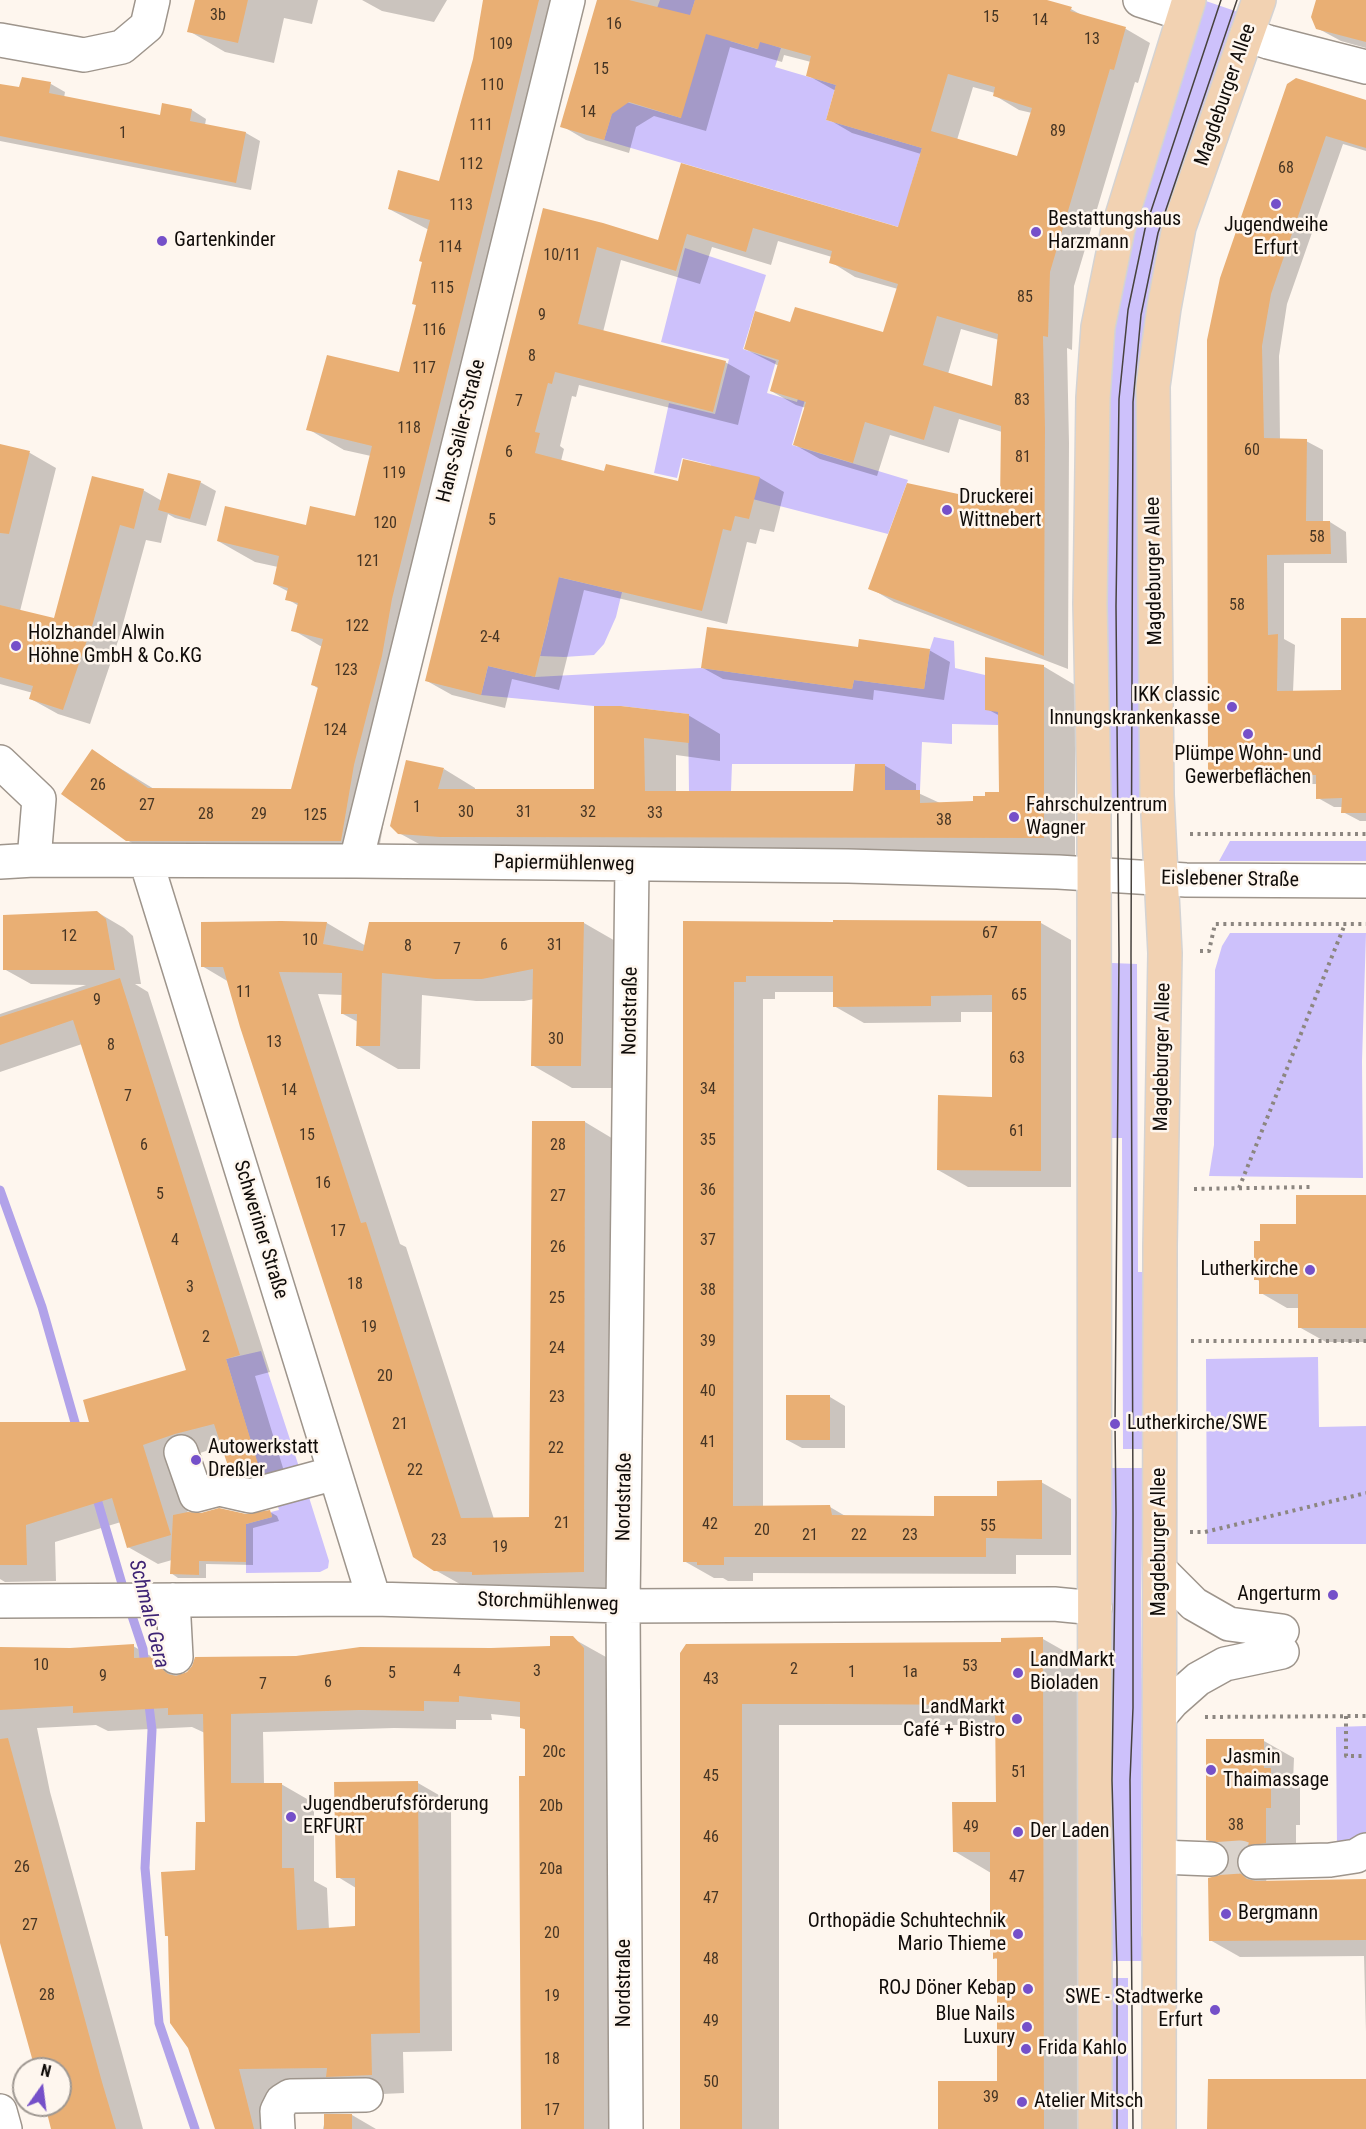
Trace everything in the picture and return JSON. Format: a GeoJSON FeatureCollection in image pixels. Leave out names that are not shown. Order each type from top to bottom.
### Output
{"type":"FeatureCollection","features":[{"type":"Feature","properties":{"kind":"main road","name":"Magdeburger Allee"},"geometry":{"type":"LineString","coordinates":[[1159,2129],[1160,1341],[1165,953],[1156,795],[1154,386],[1164,308],[1179,227],[1259,0]]}},
{"type":"Feature","properties":{"kind":"main road"},"geometry":{"type":"LineString","coordinates":[[1095,2129],[1093,875],[1090,604],[1093,398],[1098,327],[1118,229],[1187,7]]}},
{"type":"Feature","properties":{"kind":"street"},"geometry":{"type":"LineString","coordinates":[[0,40],[84,55],[122,47],[147,26],[153,0]]}},
{"type":"Feature","properties":{"kind":"street","name":"Hans-Sailer-Straße"},"geometry":{"type":"LineString","coordinates":[[356,861],[568,0]]}},
{"type":"Feature","properties":{"kind":"street"},"geometry":{"type":"LineString","coordinates":[[1140,0],[1187,7]]}},
{"type":"Feature","properties":{"kind":"street"},"geometry":{"type":"LineString","coordinates":[[1247,35],[1366,67]]}},
{"type":"Feature","properties":{"kind":"street"},"geometry":{"type":"LineString","coordinates":[[0,762],[39,799],[34,860]]}},
{"type":"Feature","properties":{"kind":"street","name":"Papiermühlenweg"},"geometry":{"type":"LineString","coordinates":[[0,862],[34,860],[356,861],[895,867],[1093,875]]}},
{"type":"Feature","properties":{"kind":"street","name":"Schweriner Straße"},"geometry":{"type":"LineString","coordinates":[[146,861],[374,1599]]}},
{"type":"Feature","properties":{"kind":"street","name":"Nordstraße"},"geometry":{"type":"LineString","coordinates":[[626,2129],[623,1606],[633,864]]}},
{"type":"Feature","properties":{"kind":"street","name":"Eislebener Straße"},"geometry":{"type":"LineString","coordinates":[[1093,875],[1161,879],[1366,881]]}},
{"type":"Feature","properties":{"kind":"street"},"geometry":{"type":"LineString","coordinates":[[181,1452],[196,1495],[219,1489],[250,1496],[335,1473]]}},
{"type":"Feature","properties":{"kind":"street"},"geometry":{"type":"LineString","coordinates":[[1160,1570],[1194,1605],[1229,1624],[1282,1641],[1225,1664],[1198,1680],[1172,1701],[1160,1718]]}},
{"type":"Feature","properties":{"kind":"street","name":"Storchmühlenweg"},"geometry":{"type":"LineString","coordinates":[[0,1601],[374,1599],[623,1606],[1054,1604],[1095,1608]]}},
{"type":"Feature","properties":{"kind":"street"},"geometry":{"type":"LineString","coordinates":[[161,1600],[176,1657]]}},
{"type":"Feature","properties":{"kind":"street"},"geometry":{"type":"LineString","coordinates":[[1255,1862],[1330,1860],[1356,1856],[1366,1850]]}},
{"type":"Feature","properties":{"kind":"street"},"geometry":{"type":"LineString","coordinates":[[1160,1857],[1211,1859]]}},
{"type":"Feature","properties":{"kind":"street"},"geometry":{"type":"LineString","coordinates":[[278,2129],[277,2111],[282,2101],[290,2096],[366,2095]]}},
{"type":"Feature","properties":{"kind":"street"},"geometry":{"type":"LineString","coordinates":[[0,2111],[5,2129]]}},
{"type":"Feature","properties":{"kind":"path"},"geometry":{"type":"LineString","coordinates":[[1188,834],[1366,834]]}},
{"type":"Feature","properties":{"kind":"path"},"geometry":{"type":"LineString","coordinates":[[1200,951],[1209,951],[1215,924],[1366,924]]}},
{"type":"Feature","properties":{"kind":"path"},"geometry":{"type":"LineString","coordinates":[[1239,1188],[1345,924]]}},
{"type":"Feature","properties":{"kind":"path"},"geometry":{"type":"LineString","coordinates":[[1191,1189],[1310,1187]]}},
{"type":"Feature","properties":{"kind":"path"},"geometry":{"type":"LineString","coordinates":[[1160,1341],[1366,1341]]}},
{"type":"Feature","properties":{"kind":"path"},"geometry":{"type":"LineString","coordinates":[[1184,1532],[1204,1532],[1366,1493]]}},
{"type":"Feature","properties":{"kind":"path"},"geometry":{"type":"LineString","coordinates":[[1346,1716],[1346,1756],[1366,1756]]}},
{"type":"Feature","properties":{"kind":"path"},"geometry":{"type":"LineString","coordinates":[[1160,1718],[1366,1716]]}},
{"type":"Feature","properties":{"kind":"shaded area"},"geometry":{"type":"Polygon","coordinates":[[[660,0],[695,0],[690,17],[739,7],[730,41],[757,49],[760,41],[781,48],[775,67],[836,85],[826,120],[922,148],[911,185],[942,194],[929,236],[604,140],[616,99],[681,118],[657,8],[660,0]]]}},
{"type":"Feature","properties":{"kind":"shaded area"},"geometry":{"type":"Polygon","coordinates":[[[1203,0],[1238,12],[1168,223],[1146,312],[1138,395],[1151,799],[1105,800],[1096,394],[1125,220],[1203,0]]]}},
{"type":"Feature","properties":{"kind":"shaded area"},"geometry":{"type":"Polygon","coordinates":[[[685,248],[766,275],[743,349],[776,361],[767,393],[797,402],[806,370],[813,372],[792,445],[908,480],[888,534],[706,487],[711,465],[682,458],[677,478],[654,473],[669,403],[715,414],[729,359],[661,342],[685,248]]]}},
{"type":"Feature","properties":{"kind":"shaded area"},"geometry":{"type":"Polygon","coordinates":[[[537,572],[622,592],[616,617],[604,644],[594,655],[540,656],[549,620],[525,614],[537,572]]]}},
{"type":"Feature","properties":{"kind":"shaded area"},"geometry":{"type":"Polygon","coordinates":[[[934,637],[954,641],[955,668],[985,675],[999,712],[998,725],[952,724],[952,744],[922,742],[920,790],[885,790],[884,764],[732,764],[731,791],[689,791],[688,714],[621,706],[594,706],[481,695],[488,666],[535,677],[701,668],[852,689],[854,680],[924,689],[934,637]]]}},
{"type":"Feature","properties":{"kind":"shaded area"},"geometry":{"type":"Polygon","coordinates":[[[1230,841],[1366,841],[1366,861],[1219,861],[1230,841]]]}},
{"type":"Feature","properties":{"kind":"shaded area"},"geometry":{"type":"Polygon","coordinates":[[[1230,933],[1366,933],[1362,1061],[1363,1178],[1209,1176],[1214,1145],[1215,970],[1222,946],[1230,933]]]}},
{"type":"Feature","properties":{"kind":"shaded area"},"geometry":{"type":"Polygon","coordinates":[[[1112,963],[1137,964],[1138,1272],[1144,1272],[1142,1449],[1123,1449],[1122,1138],[1111,1138],[1112,963]]]}},
{"type":"Feature","properties":{"kind":"shaded area"},"geometry":{"type":"Polygon","coordinates":[[[261,1351],[300,1470],[263,1482],[226,1359],[261,1351]]]}},
{"type":"Feature","properties":{"kind":"shaded area"},"geometry":{"type":"Polygon","coordinates":[[[1318,1357],[1319,1427],[1366,1426],[1366,1544],[1207,1544],[1206,1359],[1318,1357]]]}},
{"type":"Feature","properties":{"kind":"shaded area"},"geometry":{"type":"Polygon","coordinates":[[[1100,1468],[1149,1468],[1143,1503],[1141,1592],[1141,1935],[1149,1961],[1106,1961],[1100,1468]]]}},
{"type":"Feature","properties":{"kind":"shaded area"},"geometry":{"type":"Polygon","coordinates":[[[307,1491],[329,1561],[328,1568],[320,1572],[246,1573],[246,1524],[272,1517],[271,1512],[279,1510],[276,1501],[307,1491]]]}},
{"type":"Feature","properties":{"kind":"shaded area"},"geometry":{"type":"Polygon","coordinates":[[[1366,1726],[1366,1833],[1347,1847],[1337,1847],[1336,1727],[1366,1726]]]}},
{"type":"Feature","properties":{"kind":"shaded area"},"geometry":{"type":"Polygon","coordinates":[[[1112,1978],[1128,1978],[1128,2129],[1112,2129],[1112,1978]]]}},
{"type":"Feature","properties":{"kind":"building"},"geometry":{"type":"Polygon","coordinates":[[[195,0],[248,0],[238,43],[187,32],[195,0]]]}},
{"type":"Feature","properties":{"kind":"building"},"geometry":{"type":"Polygon","coordinates":[[[483,0],[539,0],[392,599],[382,656],[354,765],[341,841],[126,841],[61,794],[92,749],[148,788],[291,789],[318,687],[311,685],[323,639],[291,631],[298,603],[285,600],[288,588],[273,584],[279,556],[217,541],[225,506],[306,525],[310,506],[355,516],[372,446],[306,430],[327,355],[399,372],[416,305],[412,304],[422,262],[419,261],[430,220],[388,209],[398,170],[439,181],[473,59],[483,0]]]}},
{"type":"Feature","properties":{"kind":"building"},"geometry":{"type":"Polygon","coordinates":[[[597,0],[629,0],[690,15],[695,0],[1047,0],[1072,7],[1070,11],[1126,27],[1114,70],[1110,69],[1050,272],[1048,337],[1043,336],[1044,656],[868,589],[907,483],[1000,503],[1001,426],[934,406],[924,440],[865,422],[853,463],[793,445],[806,402],[770,391],[779,360],[744,349],[755,311],[790,322],[795,307],[883,332],[898,284],[829,263],[832,251],[753,228],[746,252],[687,234],[676,271],[597,247],[578,324],[726,361],[713,412],[555,372],[552,384],[548,383],[535,432],[540,433],[535,453],[604,471],[606,464],[678,481],[683,459],[760,477],[749,519],[735,516],[731,531],[723,529],[702,611],[559,577],[535,677],[488,666],[481,695],[425,681],[543,208],[658,240],[681,163],[898,227],[922,148],[826,120],[836,85],[806,76],[811,56],[760,42],[758,49],[706,34],[681,118],[629,102],[612,114],[604,140],[560,127],[597,0]],[[948,74],[931,131],[1017,156],[1032,108],[993,96],[995,87],[948,74]],[[937,316],[923,365],[992,386],[998,334],[937,316]]]}},
{"type":"Feature","properties":{"kind":"building"},"geometry":{"type":"Polygon","coordinates":[[[1316,0],[1366,0],[1366,42],[1316,29],[1311,17],[1316,0]]]}},
{"type":"Feature","properties":{"kind":"building"},"geometry":{"type":"Polygon","coordinates":[[[22,77],[51,82],[49,93],[160,115],[162,103],[192,109],[190,121],[246,132],[236,183],[0,136],[0,84],[19,87],[22,77]]]}},
{"type":"Feature","properties":{"kind":"building"},"geometry":{"type":"Polygon","coordinates":[[[1296,78],[1366,100],[1366,148],[1326,136],[1271,294],[1262,346],[1264,438],[1307,439],[1306,521],[1330,521],[1331,554],[1267,555],[1268,635],[1278,634],[1277,691],[1341,690],[1341,618],[1366,618],[1366,813],[1341,813],[1342,798],[1316,799],[1316,775],[1208,776],[1207,340],[1220,278],[1287,84],[1296,78]]]}},
{"type":"Feature","properties":{"kind":"building"},"geometry":{"type":"Polygon","coordinates":[[[0,444],[30,451],[9,534],[0,533],[0,444]]]}},
{"type":"Feature","properties":{"kind":"building"},"geometry":{"type":"Polygon","coordinates":[[[168,473],[201,481],[190,519],[158,510],[168,473]]]}},
{"type":"Feature","properties":{"kind":"building"},"geometry":{"type":"Polygon","coordinates":[[[92,476],[144,489],[134,529],[120,525],[93,623],[63,710],[29,699],[33,686],[0,677],[0,605],[54,618],[92,476]]]}},
{"type":"Feature","properties":{"kind":"building"},"geometry":{"type":"Polygon","coordinates":[[[707,627],[858,647],[859,639],[930,649],[924,689],[854,680],[852,689],[701,668],[707,627]]]}},
{"type":"Feature","properties":{"kind":"building"},"geometry":{"type":"Polygon","coordinates":[[[985,657],[1044,665],[1044,838],[440,837],[398,834],[390,826],[406,760],[444,768],[438,789],[594,789],[594,706],[621,706],[689,714],[689,743],[644,738],[645,791],[853,791],[855,764],[885,764],[885,790],[920,790],[920,803],[973,801],[973,796],[985,796],[985,792],[999,792],[998,712],[985,710],[985,657]]]}},
{"type":"Feature","properties":{"kind":"building"},"geometry":{"type":"Polygon","coordinates":[[[97,911],[106,919],[115,970],[3,970],[3,915],[97,911]]]}},
{"type":"Feature","properties":{"kind":"building"},"geometry":{"type":"Polygon","coordinates":[[[833,920],[1041,921],[1041,1171],[937,1170],[938,1095],[992,1097],[992,995],[931,996],[931,1006],[833,1007],[833,976],[746,976],[746,982],[734,982],[733,1506],[830,1505],[832,1515],[934,1516],[934,1496],[997,1496],[997,1481],[1042,1480],[1042,1539],[986,1538],[986,1557],[724,1557],[724,1565],[697,1565],[697,1562],[683,1562],[683,921],[833,922],[833,920]]]}},
{"type":"Feature","properties":{"kind":"building"},"geometry":{"type":"Polygon","coordinates":[[[201,922],[327,922],[323,944],[363,951],[369,922],[584,922],[581,1066],[531,1066],[533,969],[482,979],[435,979],[382,973],[380,1046],[356,1046],[357,1014],[341,1014],[342,973],[279,972],[361,1223],[366,1222],[461,1518],[529,1517],[532,1121],[585,1121],[584,1572],[472,1575],[472,1572],[434,1571],[413,1557],[240,1027],[223,967],[201,967],[201,922]]]}},
{"type":"Feature","properties":{"kind":"building"},"geometry":{"type":"Polygon","coordinates":[[[120,978],[240,1355],[226,1359],[261,1474],[250,1477],[230,1472],[214,1424],[143,1445],[171,1535],[127,1548],[112,1498],[26,1525],[27,1565],[0,1565],[0,1422],[89,1422],[83,1400],[186,1370],[73,1020],[0,1045],[0,1017],[120,978]]]}},
{"type":"Feature","properties":{"kind":"building","name":"Lutherkirche"},"geometry":{"type":"Polygon","coordinates":[[[1296,1195],[1366,1195],[1366,1328],[1298,1328],[1298,1294],[1259,1294],[1259,1280],[1254,1280],[1254,1241],[1260,1241],[1260,1224],[1296,1224],[1296,1195]]]}},
{"type":"Feature","properties":{"kind":"building"},"geometry":{"type":"Polygon","coordinates":[[[786,1395],[830,1395],[830,1440],[786,1440],[786,1395]]]}},
{"type":"Feature","properties":{"kind":"building"},"geometry":{"type":"Polygon","coordinates":[[[219,1508],[246,1514],[270,1510],[272,1517],[246,1524],[246,1562],[199,1561],[199,1575],[170,1574],[173,1515],[188,1512],[201,1513],[219,1508]]]}},
{"type":"Feature","properties":{"kind":"building"},"geometry":{"type":"Polygon","coordinates":[[[550,1636],[573,1636],[584,1648],[584,2129],[521,2129],[519,1776],[525,1776],[525,1729],[520,1728],[520,1702],[459,1696],[459,1702],[424,1701],[424,1711],[360,1710],[231,1714],[231,1783],[282,1783],[282,1868],[294,1868],[297,1930],[355,1926],[355,1878],[336,1878],[334,1782],[418,1781],[420,2033],[371,2034],[372,2075],[326,2077],[327,2068],[239,2069],[254,2129],[215,2129],[188,2048],[170,2023],[168,1936],[165,1936],[161,1872],[195,1870],[196,1822],[205,1822],[203,1714],[168,1715],[168,1708],[73,1713],[73,1706],[0,1710],[0,1647],[70,1648],[134,1644],[134,1658],[157,1657],[161,1668],[168,1674],[176,1676],[187,1672],[195,1657],[296,1656],[360,1647],[550,1646],[550,1636]]]}},
{"type":"Feature","properties":{"kind":"building"},"geometry":{"type":"Polygon","coordinates":[[[1043,1637],[1044,2129],[938,2129],[938,2081],[997,2081],[997,1958],[993,1959],[993,1941],[990,1941],[990,1852],[953,1852],[952,1802],[996,1802],[995,1705],[742,1704],[742,2129],[680,2129],[680,1653],[686,1644],[1001,1642],[1001,1638],[1043,1637]]]}},
{"type":"Feature","properties":{"kind":"building"},"geometry":{"type":"Polygon","coordinates":[[[8,1738],[116,2129],[51,2129],[48,2117],[72,2117],[72,2057],[32,2057],[0,1943],[0,1739],[8,1738]]]}},
{"type":"Feature","properties":{"kind":"building"},"geometry":{"type":"Polygon","coordinates":[[[1206,1739],[1264,1739],[1264,1768],[1271,1768],[1271,1808],[1266,1808],[1266,1843],[1246,1846],[1239,1853],[1236,1863],[1239,1872],[1247,1879],[1256,1881],[1366,1879],[1366,1940],[1209,1941],[1208,1878],[1220,1875],[1227,1868],[1230,1859],[1227,1850],[1221,1844],[1206,1840],[1206,1739]]]}},
{"type":"Feature","properties":{"kind":"building"},"geometry":{"type":"Polygon","coordinates":[[[1208,2079],[1366,2079],[1366,2129],[1207,2129],[1208,2079]]]}},
{"type":"Feature","properties":{"kind":"building"},"geometry":{"type":"Polygon","coordinates":[[[324,2114],[352,2114],[352,2129],[324,2129],[324,2114]]]}},
{"type":"Feature","properties":{"kind":"waterway","name":"Schmale Gera"},"geometry":{"type":"LineString","coordinates":[[0,1190],[42,1307],[78,1433]]}},
{"type":"Feature","properties":{"kind":"waterway","name":"Schmale Gera"},"geometry":{"type":"LineString","coordinates":[[95,1492],[125,1594]]}},
{"type":"Feature","properties":{"kind":"waterway","name":"Schmale Gera"},"geometry":{"type":"LineString","coordinates":[[129,1607],[143,1649],[145,1669]]}},
{"type":"Feature","properties":{"kind":"waterway","name":"Schmale Gera"},"geometry":{"type":"LineString","coordinates":[[148,1697],[152,1730],[145,1868],[159,2023],[195,2129]]}},
{"type":"Feature","properties":{"kind":"tunnel"},"geometry":{"type":"LineString","coordinates":[[1211,1859],[1240,1857],[1255,1862]]}},
{"type":"Feature","properties":{"kind":"tram line"},"geometry":{"type":"LineString","coordinates":[[1117,2129],[1117,1967],[1112,1780],[1119,955],[1116,606],[1119,399],[1128,310],[1145,229],[1221,0]]}},
{"type":"Feature","properties":{"kind":"tram line"},"geometry":{"type":"LineString","coordinates":[[1133,2129],[1130,1780],[1133,1708],[1131,955],[1133,402],[1141,315],[1158,233],[1237,0]]}},
{"type":"Feature","properties":{"kind":"place","name":"Jugendweihe Erfurt"},"geometry":{"type":"Point","coordinates":[1276,204]}},
{"type":"Feature","properties":{"kind":"place","name":"Bestattungshaus Harzmann"},"geometry":{"type":"Point","coordinates":[1036,232]}},
{"type":"Feature","properties":{"kind":"place","name":"Gartenkinder"},"geometry":{"type":"Point","coordinates":[162,241]}},
{"type":"Feature","properties":{"kind":"place","name":"Druckerei Wittnebert"},"geometry":{"type":"Point","coordinates":[947,510]}},
{"type":"Feature","properties":{"kind":"place","name":"Holzhandel Alwin Höhne GmbH & Co.KG"},"geometry":{"type":"Point","coordinates":[16,646]}},
{"type":"Feature","properties":{"kind":"place","name":"IKK classic Innungskrankenkasse"},"geometry":{"type":"Point","coordinates":[1232,707]}},
{"type":"Feature","properties":{"kind":"place","name":"Plümpe Wohn- und Gewerbeflächen"},"geometry":{"type":"Point","coordinates":[1248,734]}},
{"type":"Feature","properties":{"kind":"place","name":"Fahrschulzentrum Wagner"},"geometry":{"type":"Point","coordinates":[1014,817]}},
{"type":"Feature","properties":{"kind":"place","name":"Lutherkirche"},"geometry":{"type":"Point","coordinates":[1310,1270]}},
{"type":"Feature","properties":{"kind":"place","name":"Lutherkirche/SWE"},"geometry":{"type":"Point","coordinates":[1115,1424]}},
{"type":"Feature","properties":{"kind":"place","name":"Autowerkstatt Dreßler"},"geometry":{"type":"Point","coordinates":[196,1460]}},
{"type":"Feature","properties":{"kind":"place","name":"Angerturm"},"geometry":{"type":"Point","coordinates":[1333,1595]}},
{"type":"Feature","properties":{"kind":"place","name":"LandMarkt Bioladen"},"geometry":{"type":"Point","coordinates":[1018,1673]}},
{"type":"Feature","properties":{"kind":"place","name":"LandMarkt Café + Bistro"},"geometry":{"type":"Point","coordinates":[1017,1719]}},
{"type":"Feature","properties":{"kind":"place","name":"Jasmin Thaimassage"},"geometry":{"type":"Point","coordinates":[1211,1770]}},
{"type":"Feature","properties":{"kind":"place","name":"Jugendberufsförderung ERFURT"},"geometry":{"type":"Point","coordinates":[291,1817]}},
{"type":"Feature","properties":{"kind":"place","name":"Der Laden"},"geometry":{"type":"Point","coordinates":[1018,1832]}},
{"type":"Feature","properties":{"kind":"place","name":"Bergmann"},"geometry":{"type":"Point","coordinates":[1226,1914]}},
{"type":"Feature","properties":{"kind":"place","name":"Orthopädie Schuhtechnik Mario Thieme"},"geometry":{"type":"Point","coordinates":[1018,1934]}},
{"type":"Feature","properties":{"kind":"place","name":"ROJ Döner Kebap"},"geometry":{"type":"Point","coordinates":[1028,1989]}},
{"type":"Feature","properties":{"kind":"place","name":"SWE - Stadtwerke Erfurt"},"geometry":{"type":"Point","coordinates":[1215,2010]}},
{"type":"Feature","properties":{"kind":"place","name":"Blue Nails Luxury"},"geometry":{"type":"Point","coordinates":[1027,2027]}},
{"type":"Feature","properties":{"kind":"place","name":"Frida Kahlo"},"geometry":{"type":"Point","coordinates":[1026,2049]}},
{"type":"Feature","properties":{"kind":"place","name":"Atelier Mitsch"},"geometry":{"type":"Point","coordinates":[1022,2102]}}]}
